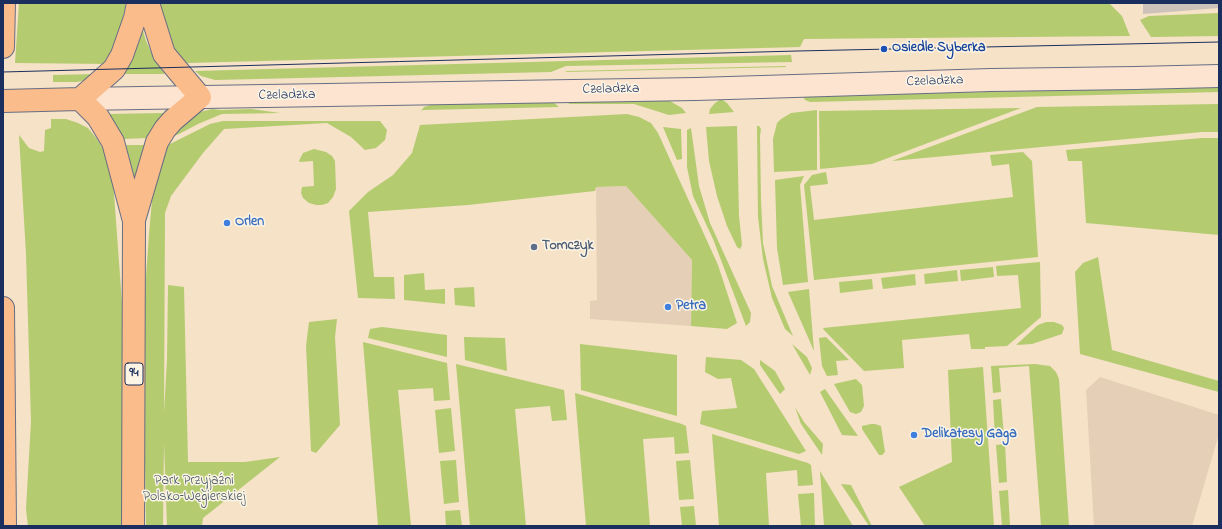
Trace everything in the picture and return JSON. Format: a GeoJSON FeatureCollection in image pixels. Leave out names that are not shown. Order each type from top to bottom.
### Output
{"type":"FeatureCollection","features":[{"type":"Feature","properties":{"kind":"main road"},"geometry":{"type":"LineString","coordinates":[[3,47],[4,3]]}},
{"type":"Feature","properties":{"kind":"main road"},"geometry":{"type":"LineString","coordinates":[[73,99],[114,69],[122,55],[135,18],[138,3]]}},
{"type":"Feature","properties":{"kind":"main road"},"geometry":{"type":"LineString","coordinates":[[148,3],[164,54],[200,97]]}},
{"type":"Feature","properties":{"kind":"main road","name":"Czeladzka"},"geometry":{"type":"LineString","coordinates":[[3,101],[696,89],[991,80],[1219,76]]}},
{"type":"Feature","properties":{"kind":"main road","name":"94"},"geometry":{"type":"LineString","coordinates":[[134,221],[157,142],[173,120],[200,97]]}},
{"type":"Feature","properties":{"kind":"main road","name":"94"},"geometry":{"type":"LineString","coordinates":[[73,99],[98,117],[113,142],[134,221],[133,526]]}},
{"type":"Feature","properties":{"kind":"main road"},"geometry":{"type":"LineString","coordinates":[[3,308],[6,489],[5,526]]}},
{"type":"Feature","properties":{"kind":"main road"},"geometry":{"type":"LineString","coordinates":[[6,489],[14,502],[19,526]]}},
{"type":"Feature","properties":{"kind":"shaded area"},"geometry":{"type":"Polygon","coordinates":[[[1143,3],[1219,3],[1219,8],[1143,14],[1143,3]]]}},
{"type":"Feature","properties":{"kind":"shaded area"},"geometry":{"type":"Polygon","coordinates":[[[626,186],[692,260],[691,326],[590,319],[590,301],[597,300],[596,187],[626,186]]]}},
{"type":"Feature","properties":{"kind":"shaded area"},"geometry":{"type":"Polygon","coordinates":[[[1100,377],[1219,415],[1219,434],[1192,526],[1094,526],[1086,390],[1100,377]]]}},
{"type":"Feature","properties":{"kind":"green space"},"geometry":{"type":"Polygon","coordinates":[[[19,3],[126,3],[120,34],[108,64],[15,63],[19,3]]]}},
{"type":"Feature","properties":{"kind":"green space"},"geometry":{"type":"Polygon","coordinates":[[[155,3],[1109,3],[1122,16],[1130,36],[804,39],[800,47],[187,63],[177,56],[165,39],[155,3]]]}},
{"type":"Feature","properties":{"kind":"green space"},"geometry":{"type":"Polygon","coordinates":[[[1219,13],[1219,36],[1151,37],[1140,20],[1149,16],[1219,13]]]}},
{"type":"Feature","properties":{"kind":"green space"},"geometry":{"type":"Polygon","coordinates":[[[141,24],[146,41],[155,60],[165,74],[124,74],[141,24]]]}},
{"type":"Feature","properties":{"kind":"green space"},"geometry":{"type":"Polygon","coordinates":[[[791,55],[792,62],[566,66],[551,72],[215,80],[201,76],[195,71],[791,55]]]}},
{"type":"Feature","properties":{"kind":"green space"},"geometry":{"type":"Polygon","coordinates":[[[786,67],[565,72],[567,71],[786,67]]]}},
{"type":"Feature","properties":{"kind":"green space"},"geometry":{"type":"Polygon","coordinates":[[[96,74],[90,79],[77,82],[53,82],[53,75],[96,74]]]}},
{"type":"Feature","properties":{"kind":"green space"},"geometry":{"type":"Polygon","coordinates":[[[1219,87],[1219,92],[810,102],[805,100],[803,96],[1219,87]]]}},
{"type":"Feature","properties":{"kind":"green space"},"geometry":{"type":"Polygon","coordinates":[[[721,99],[727,103],[734,112],[709,114],[710,109],[721,99]]]}},
{"type":"Feature","properties":{"kind":"green space"},"geometry":{"type":"Polygon","coordinates":[[[668,100],[682,108],[686,113],[669,115],[634,104],[570,104],[567,101],[668,100]]]}},
{"type":"Feature","properties":{"kind":"green space"},"geometry":{"type":"Polygon","coordinates":[[[552,101],[559,107],[421,111],[424,107],[433,104],[552,101]]]}},
{"type":"Feature","properties":{"kind":"green space"},"geometry":{"type":"Polygon","coordinates":[[[1219,104],[1219,132],[1202,132],[892,161],[1037,107],[1219,104]]]}},
{"type":"Feature","properties":{"kind":"green space"},"geometry":{"type":"Polygon","coordinates":[[[1021,108],[872,164],[820,169],[819,111],[1021,108]]]}},
{"type":"Feature","properties":{"kind":"green space"},"geometry":{"type":"Polygon","coordinates":[[[212,109],[251,109],[280,113],[222,114],[168,138],[196,113],[212,109]]]}},
{"type":"Feature","properties":{"kind":"green space"},"geometry":{"type":"Polygon","coordinates":[[[817,110],[817,170],[774,172],[773,139],[777,123],[791,113],[817,110]]]}},
{"type":"Feature","properties":{"kind":"green space"},"geometry":{"type":"Polygon","coordinates":[[[164,113],[148,138],[123,139],[119,130],[107,114],[164,113]]]}},
{"type":"Feature","properties":{"kind":"green space"},"geometry":{"type":"Polygon","coordinates":[[[627,114],[639,117],[651,123],[658,133],[718,265],[737,323],[727,329],[691,326],[692,260],[626,186],[596,187],[595,191],[468,205],[368,212],[374,277],[394,277],[395,299],[358,298],[349,211],[368,192],[393,175],[412,153],[420,125],[627,114]]]}},
{"type":"Feature","properties":{"kind":"green space"},"geometry":{"type":"Polygon","coordinates":[[[51,119],[66,119],[88,128],[103,149],[108,148],[113,180],[123,317],[124,526],[28,526],[26,509],[31,421],[26,254],[19,135],[29,148],[40,152],[44,151],[45,130],[51,128],[51,119]]]}},
{"type":"Feature","properties":{"kind":"green space","name":"Park Przyjaźni Polsko–Węgierskiej"},"geometry":{"type":"Polygon","coordinates":[[[223,121],[380,121],[387,130],[385,140],[376,148],[365,150],[351,137],[327,123],[224,129],[203,153],[171,196],[165,213],[164,413],[167,359],[168,285],[184,287],[188,462],[245,462],[280,457],[203,518],[202,526],[167,526],[164,443],[163,526],[146,526],[144,400],[145,291],[153,189],[164,147],[210,124],[223,121]]]}},
{"type":"Feature","properties":{"kind":"green space"},"geometry":{"type":"Polygon","coordinates":[[[737,126],[739,216],[742,245],[740,249],[737,247],[727,226],[717,196],[709,161],[706,127],[737,126]]]}},
{"type":"Feature","properties":{"kind":"green space"},"geometry":{"type":"Polygon","coordinates":[[[757,126],[761,129],[761,200],[763,243],[772,286],[793,336],[785,329],[772,298],[763,259],[758,217],[757,126]]]}},
{"type":"Feature","properties":{"kind":"green space"},"geometry":{"type":"Polygon","coordinates":[[[663,127],[681,129],[682,159],[677,160],[663,127]]]}},
{"type":"Feature","properties":{"kind":"green space"},"geometry":{"type":"Polygon","coordinates":[[[691,128],[699,186],[710,223],[751,313],[750,322],[746,326],[713,239],[693,196],[687,167],[687,130],[691,128]]]}},
{"type":"Feature","properties":{"kind":"green space"},"geometry":{"type":"Polygon","coordinates":[[[1202,138],[1219,138],[1219,235],[1086,223],[1082,161],[1068,161],[1066,150],[1202,138]]]}},
{"type":"Feature","properties":{"kind":"green space"},"geometry":{"type":"Polygon","coordinates":[[[126,145],[146,145],[139,162],[135,184],[132,183],[130,161],[126,145]]]}},
{"type":"Feature","properties":{"kind":"green space"},"geometry":{"type":"Polygon","coordinates":[[[314,149],[326,152],[332,156],[335,161],[336,189],[333,197],[328,203],[322,205],[309,203],[303,198],[301,193],[302,187],[314,186],[313,161],[299,161],[303,153],[314,149]]]}},
{"type":"Feature","properties":{"kind":"green space"},"geometry":{"type":"Polygon","coordinates":[[[1023,152],[1032,161],[1038,257],[814,280],[804,185],[812,175],[826,172],[828,184],[810,186],[814,220],[1013,197],[1009,164],[992,166],[990,155],[1023,152]]]}},
{"type":"Feature","properties":{"kind":"green space"},"geometry":{"type":"Polygon","coordinates":[[[804,176],[800,185],[808,282],[783,285],[777,248],[775,180],[804,176]]]}},
{"type":"Feature","properties":{"kind":"green space"},"geometry":{"type":"Polygon","coordinates":[[[1098,257],[1112,350],[1219,381],[1219,392],[1080,354],[1075,272],[1083,263],[1098,257]]]}},
{"type":"Feature","properties":{"kind":"green space"},"geometry":{"type":"Polygon","coordinates":[[[1040,262],[1041,317],[1007,346],[971,349],[969,334],[902,340],[904,368],[864,371],[823,328],[1021,308],[1018,275],[997,276],[996,266],[1040,262]]]}},
{"type":"Feature","properties":{"kind":"green space"},"geometry":{"type":"Polygon","coordinates":[[[993,267],[994,277],[961,281],[960,270],[993,267]]]}},
{"type":"Feature","properties":{"kind":"green space"},"geometry":{"type":"Polygon","coordinates":[[[957,270],[958,281],[925,284],[924,274],[957,270]]]}},
{"type":"Feature","properties":{"kind":"green space"},"geometry":{"type":"Polygon","coordinates":[[[424,273],[425,290],[445,289],[445,304],[404,300],[404,275],[424,273]]]}},
{"type":"Feature","properties":{"kind":"green space"},"geometry":{"type":"Polygon","coordinates":[[[915,274],[916,285],[883,289],[881,278],[915,274]]]}},
{"type":"Feature","properties":{"kind":"green space"},"geometry":{"type":"Polygon","coordinates":[[[872,279],[873,289],[840,293],[839,282],[872,279]]]}},
{"type":"Feature","properties":{"kind":"green space"},"geometry":{"type":"Polygon","coordinates":[[[474,287],[475,307],[455,305],[454,288],[474,287]]]}},
{"type":"Feature","properties":{"kind":"green space"},"geometry":{"type":"Polygon","coordinates":[[[809,289],[814,351],[788,292],[809,289]]]}},
{"type":"Feature","properties":{"kind":"green space"},"geometry":{"type":"Polygon","coordinates":[[[337,319],[335,337],[340,425],[316,453],[311,451],[306,346],[309,322],[337,319]]]}},
{"type":"Feature","properties":{"kind":"green space"},"geometry":{"type":"Polygon","coordinates":[[[1046,322],[1054,322],[1062,325],[1064,328],[1062,334],[1032,344],[1016,345],[1038,325],[1046,322]]]}},
{"type":"Feature","properties":{"kind":"green space"},"geometry":{"type":"Polygon","coordinates":[[[382,327],[447,335],[447,357],[368,338],[370,329],[382,327]]]}},
{"type":"Feature","properties":{"kind":"green space"},"geometry":{"type":"Polygon","coordinates":[[[464,337],[505,338],[507,371],[465,360],[464,337]]]}},
{"type":"Feature","properties":{"kind":"green space"},"geometry":{"type":"Polygon","coordinates":[[[826,337],[849,360],[836,361],[838,375],[827,376],[822,366],[819,338],[826,337]]]}},
{"type":"Feature","properties":{"kind":"green space"},"geometry":{"type":"Polygon","coordinates":[[[363,342],[447,363],[450,400],[434,401],[433,388],[398,390],[411,526],[378,526],[363,342]]]}},
{"type":"Feature","properties":{"kind":"green space"},"geometry":{"type":"Polygon","coordinates":[[[580,344],[677,355],[677,416],[581,390],[580,344]]]}},
{"type":"Feature","properties":{"kind":"green space"},"geometry":{"type":"Polygon","coordinates":[[[792,344],[807,357],[812,368],[810,375],[792,344]]]}},
{"type":"Feature","properties":{"kind":"green space"},"geometry":{"type":"Polygon","coordinates":[[[706,357],[741,360],[754,369],[806,451],[799,454],[700,424],[702,411],[737,408],[731,378],[718,379],[705,372],[706,357]]]}},
{"type":"Feature","properties":{"kind":"green space"},"geometry":{"type":"Polygon","coordinates":[[[760,360],[775,371],[785,389],[780,394],[760,365],[760,360]]]}},
{"type":"Feature","properties":{"kind":"green space"},"geometry":{"type":"Polygon","coordinates":[[[456,364],[564,390],[567,420],[552,421],[550,406],[515,409],[526,526],[470,526],[456,364]]]}},
{"type":"Feature","properties":{"kind":"green space"},"geometry":{"type":"Polygon","coordinates":[[[1035,364],[1050,366],[1056,372],[1059,379],[1069,526],[1041,526],[1029,366],[999,368],[1001,392],[993,393],[991,366],[1035,364]]]}},
{"type":"Feature","properties":{"kind":"green space"},"geometry":{"type":"Polygon","coordinates":[[[983,367],[994,526],[925,526],[899,487],[952,462],[948,370],[983,367]]]}},
{"type":"Feature","properties":{"kind":"green space"},"geometry":{"type":"Polygon","coordinates":[[[856,379],[862,385],[864,406],[861,412],[856,414],[850,412],[834,384],[856,379]]]}},
{"type":"Feature","properties":{"kind":"green space"},"geometry":{"type":"Polygon","coordinates":[[[825,389],[858,436],[842,435],[820,392],[825,389]]]}},
{"type":"Feature","properties":{"kind":"green space"},"geometry":{"type":"Polygon","coordinates":[[[575,393],[686,426],[689,453],[675,454],[674,437],[643,439],[650,526],[586,526],[575,393]]]}},
{"type":"Feature","properties":{"kind":"green space"},"geometry":{"type":"Polygon","coordinates":[[[1001,399],[1004,437],[995,438],[993,400],[1001,399]]]}},
{"type":"Feature","properties":{"kind":"green space"},"geometry":{"type":"Polygon","coordinates":[[[795,407],[804,422],[823,444],[822,455],[801,424],[795,407]]]}},
{"type":"Feature","properties":{"kind":"green space"},"geometry":{"type":"Polygon","coordinates":[[[451,408],[455,451],[439,453],[435,410],[451,408]]]}},
{"type":"Feature","properties":{"kind":"green space"},"geometry":{"type":"Polygon","coordinates":[[[871,424],[881,426],[885,452],[882,455],[879,455],[862,429],[862,426],[871,424]]]}},
{"type":"Feature","properties":{"kind":"green space"},"geometry":{"type":"Polygon","coordinates":[[[712,434],[808,463],[811,465],[813,485],[798,486],[797,470],[766,473],[769,526],[719,526],[712,434]]]}},
{"type":"Feature","properties":{"kind":"green space"},"geometry":{"type":"Polygon","coordinates":[[[1005,444],[1007,482],[999,483],[996,445],[1005,444]]]}},
{"type":"Feature","properties":{"kind":"green space"},"geometry":{"type":"Polygon","coordinates":[[[456,460],[459,502],[444,504],[440,461],[456,460]]]}},
{"type":"Feature","properties":{"kind":"green space"},"geometry":{"type":"Polygon","coordinates":[[[690,460],[694,499],[679,500],[676,461],[690,460]]]}},
{"type":"Feature","properties":{"kind":"green space"},"geometry":{"type":"Polygon","coordinates":[[[820,471],[853,526],[824,526],[820,471]]]}},
{"type":"Feature","properties":{"kind":"green space"},"geometry":{"type":"Polygon","coordinates":[[[841,484],[851,485],[872,526],[869,526],[841,484]]]}},
{"type":"Feature","properties":{"kind":"green space"},"geometry":{"type":"Polygon","coordinates":[[[1008,490],[1010,526],[1002,526],[999,491],[1008,490]]]}},
{"type":"Feature","properties":{"kind":"green space"},"geometry":{"type":"Polygon","coordinates":[[[814,493],[815,526],[801,526],[798,494],[814,493]]]}},
{"type":"Feature","properties":{"kind":"green space"},"geometry":{"type":"Polygon","coordinates":[[[694,506],[696,526],[682,526],[680,507],[694,506]]]}},
{"type":"Feature","properties":{"kind":"green space"},"geometry":{"type":"Polygon","coordinates":[[[460,510],[462,526],[446,526],[445,511],[460,510]]]}},
{"type":"Feature","properties":{"kind":"tram line"},"geometry":{"type":"LineString","coordinates":[[3,72],[797,51],[1219,42]]}},
{"type":"Feature","properties":{"kind":"place","name":"Osiedle Syberka"},"geometry":{"type":"Point","coordinates":[884,49]}},
{"type":"Feature","properties":{"kind":"place","name":"Orlen"},"geometry":{"type":"Point","coordinates":[227,223]}},
{"type":"Feature","properties":{"kind":"place","name":"Tomczyk"},"geometry":{"type":"Point","coordinates":[534,247]}},
{"type":"Feature","properties":{"kind":"place","name":"Petra"},"geometry":{"type":"Point","coordinates":[668,307]}},
{"type":"Feature","properties":{"kind":"place","name":"Delikatesy Gaga"},"geometry":{"type":"Point","coordinates":[914,435]}}]}
